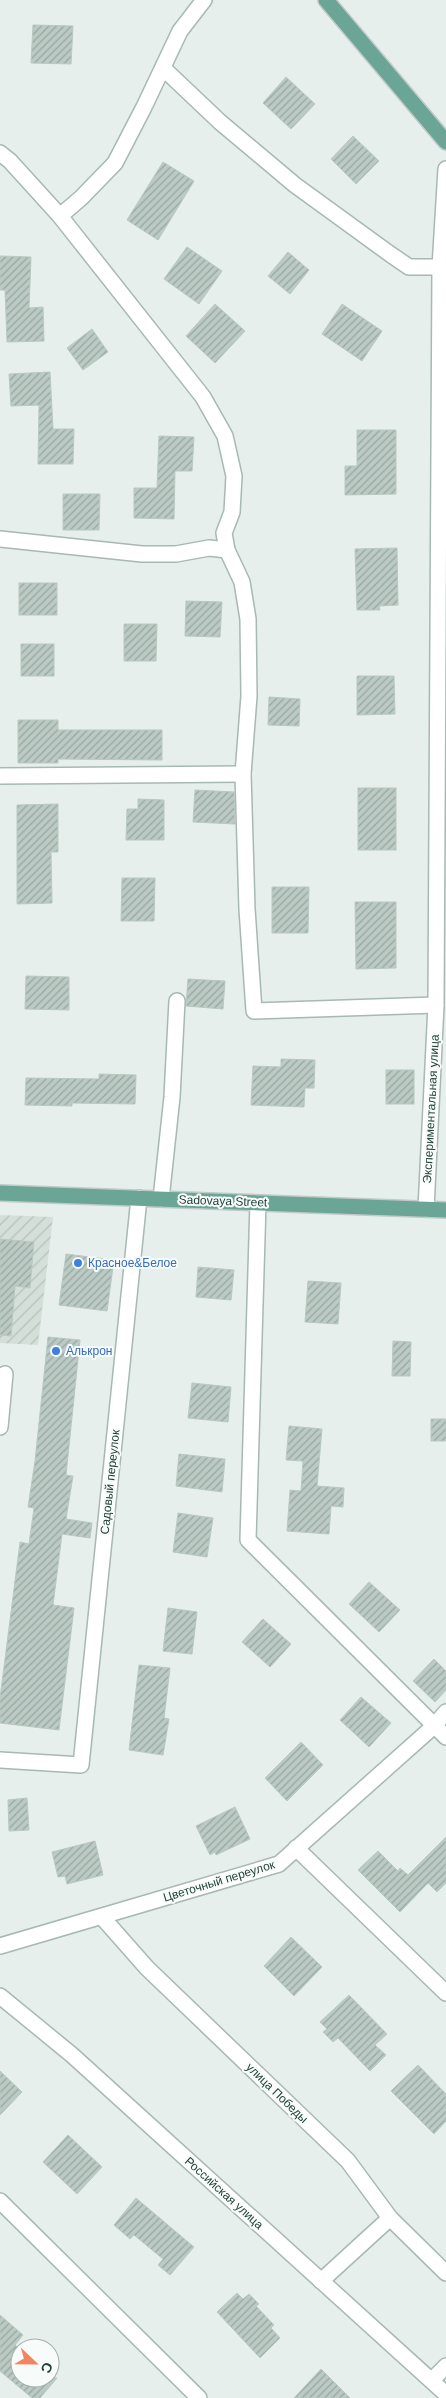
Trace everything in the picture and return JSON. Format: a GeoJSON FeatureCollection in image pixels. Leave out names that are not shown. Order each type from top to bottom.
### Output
{"type":"FeatureCollection","features":[{"type":"Feature","properties":{"kind":"main road"},"geometry":{"type":"LineString","coordinates":[[326,0],[446,142]]}},
{"type":"Feature","properties":{"kind":"main road","name":"Sadovaya Street"},"geometry":{"type":"LineString","coordinates":[[0,1193],[446,1210]]}},
{"type":"Feature","properties":{"kind":"street"},"geometry":{"type":"LineString","coordinates":[[60,216],[81,198],[115,163],[180,31],[204,0]]}},
{"type":"Feature","properties":{"kind":"street"},"geometry":{"type":"LineString","coordinates":[[163,68],[220,122],[295,185],[390,254],[409,267],[440,268]]}},
{"type":"Feature","properties":{"kind":"street"},"geometry":{"type":"LineString","coordinates":[[0,154],[10,161],[60,216],[203,398],[225,436],[234,476],[232,512],[224,533],[227,550],[242,582],[248,619],[249,696],[243,774],[246,900],[254,1010],[436,1006]]}},
{"type":"Feature","properties":{"kind":"street","name":"Экспериментальная улица"},"geometry":{"type":"LineString","coordinates":[[426,1209],[436,1006],[440,268],[446,170]]}},
{"type":"Feature","properties":{"kind":"street"},"geometry":{"type":"LineString","coordinates":[[0,539],[142,554],[176,554],[209,548],[227,550]]}},
{"type":"Feature","properties":{"kind":"street"},"geometry":{"type":"LineString","coordinates":[[0,776],[243,774]]}},
{"type":"Feature","properties":{"kind":"street"},"geometry":{"type":"LineString","coordinates":[[161,1199],[172,1097],[177,1001]]}},
{"type":"Feature","properties":{"kind":"street","name":"Садовый переулок"},"geometry":{"type":"LineString","coordinates":[[0,1760],[81,1765],[139,1198]]}},
{"type":"Feature","properties":{"kind":"street"},"geometry":{"type":"LineString","coordinates":[[258,1203],[248,1540],[446,1737]]}},
{"type":"Feature","properties":{"kind":"street"},"geometry":{"type":"LineString","coordinates":[[0,1427],[5,1374]]}},
{"type":"Feature","properties":{"kind":"street","name":"Цветочный переулок"},"geometry":{"type":"LineString","coordinates":[[0,1946],[279,1864],[434,1726],[446,1712]]}},
{"type":"Feature","properties":{"kind":"street"},"geometry":{"type":"LineString","coordinates":[[296,1848],[446,1993]]}},
{"type":"Feature","properties":{"kind":"street","name":"улица Победы"},"geometry":{"type":"LineString","coordinates":[[102,1917],[147,1968],[348,2161],[390,2218],[446,2273]]}},
{"type":"Feature","properties":{"kind":"street","name":"Российская улица"},"geometry":{"type":"LineString","coordinates":[[0,1996],[72,2055],[446,2394]]}},
{"type":"Feature","properties":{"kind":"street"},"geometry":{"type":"LineString","coordinates":[[0,2201],[199,2398]]}},
{"type":"Feature","properties":{"kind":"street"},"geometry":{"type":"LineString","coordinates":[[321,2281],[390,2218]]}},
{"type":"Feature","properties":{"kind":"street"},"geometry":{"type":"LineString","coordinates":[[432,2380],[446,2366]]}},
{"type":"Feature","properties":{"kind":"shaded area"},"geometry":{"type":"Polygon","coordinates":[[[0,1215],[53,1217],[38,1345],[0,1343],[0,1215]]]}},
{"type":"Feature","properties":{"kind":"building"},"geometry":{"type":"Polygon","coordinates":[[[33,25],[73,26],[71,64],[31,63],[33,25]]]}},
{"type":"Feature","properties":{"kind":"building"},"geometry":{"type":"Polygon","coordinates":[[[286,77],[315,104],[291,129],[263,103],[286,77]]]}},
{"type":"Feature","properties":{"kind":"building"},"geometry":{"type":"Polygon","coordinates":[[[353,136],[379,161],[356,184],[331,159],[353,136]]]}},
{"type":"Feature","properties":{"kind":"building"},"geometry":{"type":"Polygon","coordinates":[[[163,162],[194,181],[158,240],[127,220],[163,162]]]}},
{"type":"Feature","properties":{"kind":"building"},"geometry":{"type":"Polygon","coordinates":[[[187,247],[222,271],[199,304],[164,279],[187,247]]]}},
{"type":"Feature","properties":{"kind":"building"},"geometry":{"type":"Polygon","coordinates":[[[288,252],[309,270],[290,294],[268,276],[288,252]]]}},
{"type":"Feature","properties":{"kind":"building"},"geometry":{"type":"Polygon","coordinates":[[[0,256],[31,257],[29,308],[43,307],[44,341],[7,342],[5,290],[0,290],[0,256]]]}},
{"type":"Feature","properties":{"kind":"building"},"geometry":{"type":"Polygon","coordinates":[[[215,304],[245,331],[215,363],[186,336],[215,304]]]}},
{"type":"Feature","properties":{"kind":"building"},"geometry":{"type":"Polygon","coordinates":[[[342,304],[382,331],[362,361],[322,334],[342,304]]]}},
{"type":"Feature","properties":{"kind":"building"},"geometry":{"type":"Polygon","coordinates":[[[92,329],[108,352],[83,370],[67,348],[92,329]]]}},
{"type":"Feature","properties":{"kind":"building"},"geometry":{"type":"Polygon","coordinates":[[[50,372],[53,429],[74,429],[73,464],[38,464],[39,405],[11,406],[9,374],[50,372]]]}},
{"type":"Feature","properties":{"kind":"building"},"geometry":{"type":"Polygon","coordinates":[[[357,430],[396,430],[396,494],[345,495],[345,466],[357,466],[357,430]]]}},
{"type":"Feature","properties":{"kind":"building"},"geometry":{"type":"Polygon","coordinates":[[[159,436],[194,437],[192,471],[175,471],[174,519],[134,518],[134,488],[157,488],[159,436]]]}},
{"type":"Feature","properties":{"kind":"building"},"geometry":{"type":"Polygon","coordinates":[[[63,494],[100,494],[99,530],[63,530],[63,494]]]}},
{"type":"Feature","properties":{"kind":"building"},"geometry":{"type":"Polygon","coordinates":[[[397,548],[398,605],[379,606],[380,610],[357,610],[355,549],[397,548]]]}},
{"type":"Feature","properties":{"kind":"building"},"geometry":{"type":"Polygon","coordinates":[[[19,583],[57,583],[57,615],[19,615],[19,583]]]}},
{"type":"Feature","properties":{"kind":"building"},"geometry":{"type":"Polygon","coordinates":[[[186,601],[222,602],[220,637],[185,636],[186,601]]]}},
{"type":"Feature","properties":{"kind":"building"},"geometry":{"type":"Polygon","coordinates":[[[124,624],[157,624],[156,661],[124,661],[124,624]]]}},
{"type":"Feature","properties":{"kind":"building"},"geometry":{"type":"Polygon","coordinates":[[[21,644],[54,644],[54,676],[21,676],[21,644]]]}},
{"type":"Feature","properties":{"kind":"building"},"geometry":{"type":"Polygon","coordinates":[[[357,676],[394,676],[395,714],[357,715],[357,676]]]}},
{"type":"Feature","properties":{"kind":"building"},"geometry":{"type":"Polygon","coordinates":[[[269,697],[300,699],[299,726],[268,725],[269,697]]]}},
{"type":"Feature","properties":{"kind":"building"},"geometry":{"type":"Polygon","coordinates":[[[18,720],[58,720],[58,730],[162,730],[162,760],[58,759],[58,763],[18,763],[18,720]]]}},
{"type":"Feature","properties":{"kind":"building"},"geometry":{"type":"Polygon","coordinates":[[[358,788],[396,788],[396,850],[358,850],[358,788]]]}},
{"type":"Feature","properties":{"kind":"building"},"geometry":{"type":"Polygon","coordinates":[[[195,790],[234,792],[235,824],[193,822],[195,790]]]}},
{"type":"Feature","properties":{"kind":"building"},"geometry":{"type":"Polygon","coordinates":[[[138,799],[164,800],[164,840],[126,840],[127,809],[138,809],[138,799]]]}},
{"type":"Feature","properties":{"kind":"building"},"geometry":{"type":"Polygon","coordinates":[[[58,804],[58,852],[51,852],[52,903],[17,904],[17,805],[58,804]]]}},
{"type":"Feature","properties":{"kind":"building"},"geometry":{"type":"Polygon","coordinates":[[[122,878],[155,878],[154,921],[121,921],[122,878]]]}},
{"type":"Feature","properties":{"kind":"building"},"geometry":{"type":"Polygon","coordinates":[[[272,887],[309,887],[308,933],[272,933],[272,887]]]}},
{"type":"Feature","properties":{"kind":"building"},"geometry":{"type":"Polygon","coordinates":[[[355,902],[396,902],[396,968],[356,969],[355,902]]]}},
{"type":"Feature","properties":{"kind":"building"},"geometry":{"type":"Polygon","coordinates":[[[26,976],[69,977],[69,1010],[25,1009],[26,976]]]}},
{"type":"Feature","properties":{"kind":"building"},"geometry":{"type":"Polygon","coordinates":[[[188,979],[225,981],[223,1009],[186,1006],[188,979]]]}},
{"type":"Feature","properties":{"kind":"building"},"geometry":{"type":"Polygon","coordinates":[[[281,1059],[315,1060],[314,1088],[305,1088],[304,1107],[251,1105],[253,1066],[281,1067],[281,1059]]]}},
{"type":"Feature","properties":{"kind":"building"},"geometry":{"type":"Polygon","coordinates":[[[386,1070],[414,1070],[414,1104],[386,1104],[386,1070]]]}},
{"type":"Feature","properties":{"kind":"building"},"geometry":{"type":"Polygon","coordinates":[[[99,1074],[136,1075],[135,1104],[72,1103],[72,1106],[25,1105],[26,1078],[99,1079],[99,1074]]]}},
{"type":"Feature","properties":{"kind":"building"},"geometry":{"type":"Polygon","coordinates":[[[0,1239],[34,1242],[30,1288],[15,1286],[11,1336],[0,1335],[0,1239]]]}},
{"type":"Feature","properties":{"kind":"building"},"geometry":{"type":"Polygon","coordinates":[[[66,1254],[114,1260],[107,1311],[59,1305],[66,1254]]]}},
{"type":"Feature","properties":{"kind":"building"},"geometry":{"type":"Polygon","coordinates":[[[198,1267],[234,1270],[231,1300],[196,1297],[198,1267]]]}},
{"type":"Feature","properties":{"kind":"building"},"geometry":{"type":"Polygon","coordinates":[[[308,1281],[341,1283],[338,1324],[305,1322],[308,1281]]]}},
{"type":"Feature","properties":{"kind":"building"},"geometry":{"type":"Polygon","coordinates":[[[48,1337],[80,1340],[66,1475],[73,1476],[66,1519],[92,1523],[90,1538],[62,1534],[53,1605],[74,1608],[59,1730],[0,1723],[0,1698],[20,1542],[29,1544],[34,1508],[28,1507],[35,1461],[48,1337]]]}},
{"type":"Feature","properties":{"kind":"building"},"geometry":{"type":"Polygon","coordinates":[[[393,1341],[411,1342],[410,1376],[392,1376],[393,1341]]]}},
{"type":"Feature","properties":{"kind":"building"},"geometry":{"type":"Polygon","coordinates":[[[192,1383],[231,1387],[228,1422],[188,1418],[192,1383]]]}},
{"type":"Feature","properties":{"kind":"building"},"geometry":{"type":"Polygon","coordinates":[[[431,1419],[446,1419],[446,1441],[431,1441],[431,1419]]]}},
{"type":"Feature","properties":{"kind":"building"},"geometry":{"type":"Polygon","coordinates":[[[289,1426],[322,1429],[317,1486],[344,1488],[343,1507],[331,1506],[329,1534],[287,1531],[290,1490],[301,1491],[303,1461],[286,1460],[289,1426]]]}},
{"type":"Feature","properties":{"kind":"building"},"geometry":{"type":"Polygon","coordinates":[[[179,1454],[225,1459],[222,1492],[176,1486],[179,1454]]]}},
{"type":"Feature","properties":{"kind":"building"},"geometry":{"type":"Polygon","coordinates":[[[178,1513],[213,1518],[207,1557],[173,1552],[178,1513]]]}},
{"type":"Feature","properties":{"kind":"building"},"geometry":{"type":"Polygon","coordinates":[[[369,1582],[400,1610],[379,1632],[349,1604],[369,1582]]]}},
{"type":"Feature","properties":{"kind":"building"},"geometry":{"type":"Polygon","coordinates":[[[168,1608],[197,1612],[192,1654],[163,1651],[168,1608]]]}},
{"type":"Feature","properties":{"kind":"building"},"geometry":{"type":"Polygon","coordinates":[[[263,1619],[291,1644],[270,1667],[242,1642],[263,1619]]]}},
{"type":"Feature","properties":{"kind":"building"},"geometry":{"type":"Polygon","coordinates":[[[434,1659],[446,1671],[446,1690],[435,1702],[413,1681],[434,1659]]]}},
{"type":"Feature","properties":{"kind":"building"},"geometry":{"type":"Polygon","coordinates":[[[139,1665],[170,1668],[164,1718],[169,1719],[163,1755],[129,1750],[139,1665]]]}},
{"type":"Feature","properties":{"kind":"building"},"geometry":{"type":"Polygon","coordinates":[[[361,1697],[391,1723],[369,1747],[340,1720],[361,1697]]]}},
{"type":"Feature","properties":{"kind":"building"},"geometry":{"type":"Polygon","coordinates":[[[301,1742],[323,1765],[287,1801],[265,1778],[301,1742]]]}},
{"type":"Feature","properties":{"kind":"building"},"geometry":{"type":"Polygon","coordinates":[[[27,1798],[29,1830],[9,1831],[8,1800],[27,1798]]]}},
{"type":"Feature","properties":{"kind":"building"},"geometry":{"type":"Polygon","coordinates":[[[235,1807],[250,1839],[216,1855],[215,1852],[210,1855],[196,1826],[235,1807]]]}},
{"type":"Feature","properties":{"kind":"building"},"geometry":{"type":"Polygon","coordinates":[[[446,1837],[446,1883],[437,1892],[428,1883],[400,1912],[358,1870],[378,1851],[398,1871],[400,1868],[408,1875],[446,1837]]]}},
{"type":"Feature","properties":{"kind":"building"},"geometry":{"type":"Polygon","coordinates":[[[95,1841],[103,1875],[67,1884],[65,1876],[58,1877],[52,1852],[95,1841]]]}},
{"type":"Feature","properties":{"kind":"building"},"geometry":{"type":"Polygon","coordinates":[[[291,1937],[322,1967],[294,1996],[264,1966],[291,1937]]]}},
{"type":"Feature","properties":{"kind":"building"},"geometry":{"type":"Polygon","coordinates":[[[349,1995],[387,2034],[375,2045],[386,2055],[370,2071],[338,2038],[333,2042],[323,2032],[327,2029],[320,2022],[349,1995]]]}},
{"type":"Feature","properties":{"kind":"building"},"geometry":{"type":"Polygon","coordinates":[[[418,2065],[446,2094],[446,2121],[434,2134],[391,2091],[418,2065]]]}},
{"type":"Feature","properties":{"kind":"building"},"geometry":{"type":"Polygon","coordinates":[[[0,2071],[22,2092],[0,2115],[0,2071]]]}},
{"type":"Feature","properties":{"kind":"building"},"geometry":{"type":"Polygon","coordinates":[[[68,2135],[102,2167],[77,2194],[43,2162],[68,2135]]]}},
{"type":"Feature","properties":{"kind":"building"},"geometry":{"type":"Polygon","coordinates":[[[136,2198],[194,2247],[170,2275],[158,2265],[163,2259],[134,2235],[130,2239],[114,2225],[136,2198]]]}},
{"type":"Feature","properties":{"kind":"building"},"geometry":{"type":"Polygon","coordinates":[[[237,2293],[243,2299],[249,2294],[259,2304],[256,2306],[274,2325],[271,2328],[280,2338],[260,2358],[217,2312],[237,2293]]]}},
{"type":"Feature","properties":{"kind":"building"},"geometry":{"type":"Polygon","coordinates":[[[0,2315],[23,2335],[21,2338],[10,2338],[10,2379],[0,2371],[0,2315]]]}},
{"type":"Feature","properties":{"kind":"building"},"geometry":{"type":"Polygon","coordinates":[[[321,2369],[350,2398],[294,2398],[321,2369]]]}},
{"type":"Feature","properties":{"kind":"building"},"geometry":{"type":"Polygon","coordinates":[[[20,2388],[48,2388],[40,2398],[32,2398],[20,2388]]]}},
{"type":"Feature","properties":{"kind":"place","name":"Красное&Белое"},"geometry":{"type":"Point","coordinates":[78,1263]}},
{"type":"Feature","properties":{"kind":"place","name":"Алькрон"},"geometry":{"type":"Point","coordinates":[56,1351]}}]}
